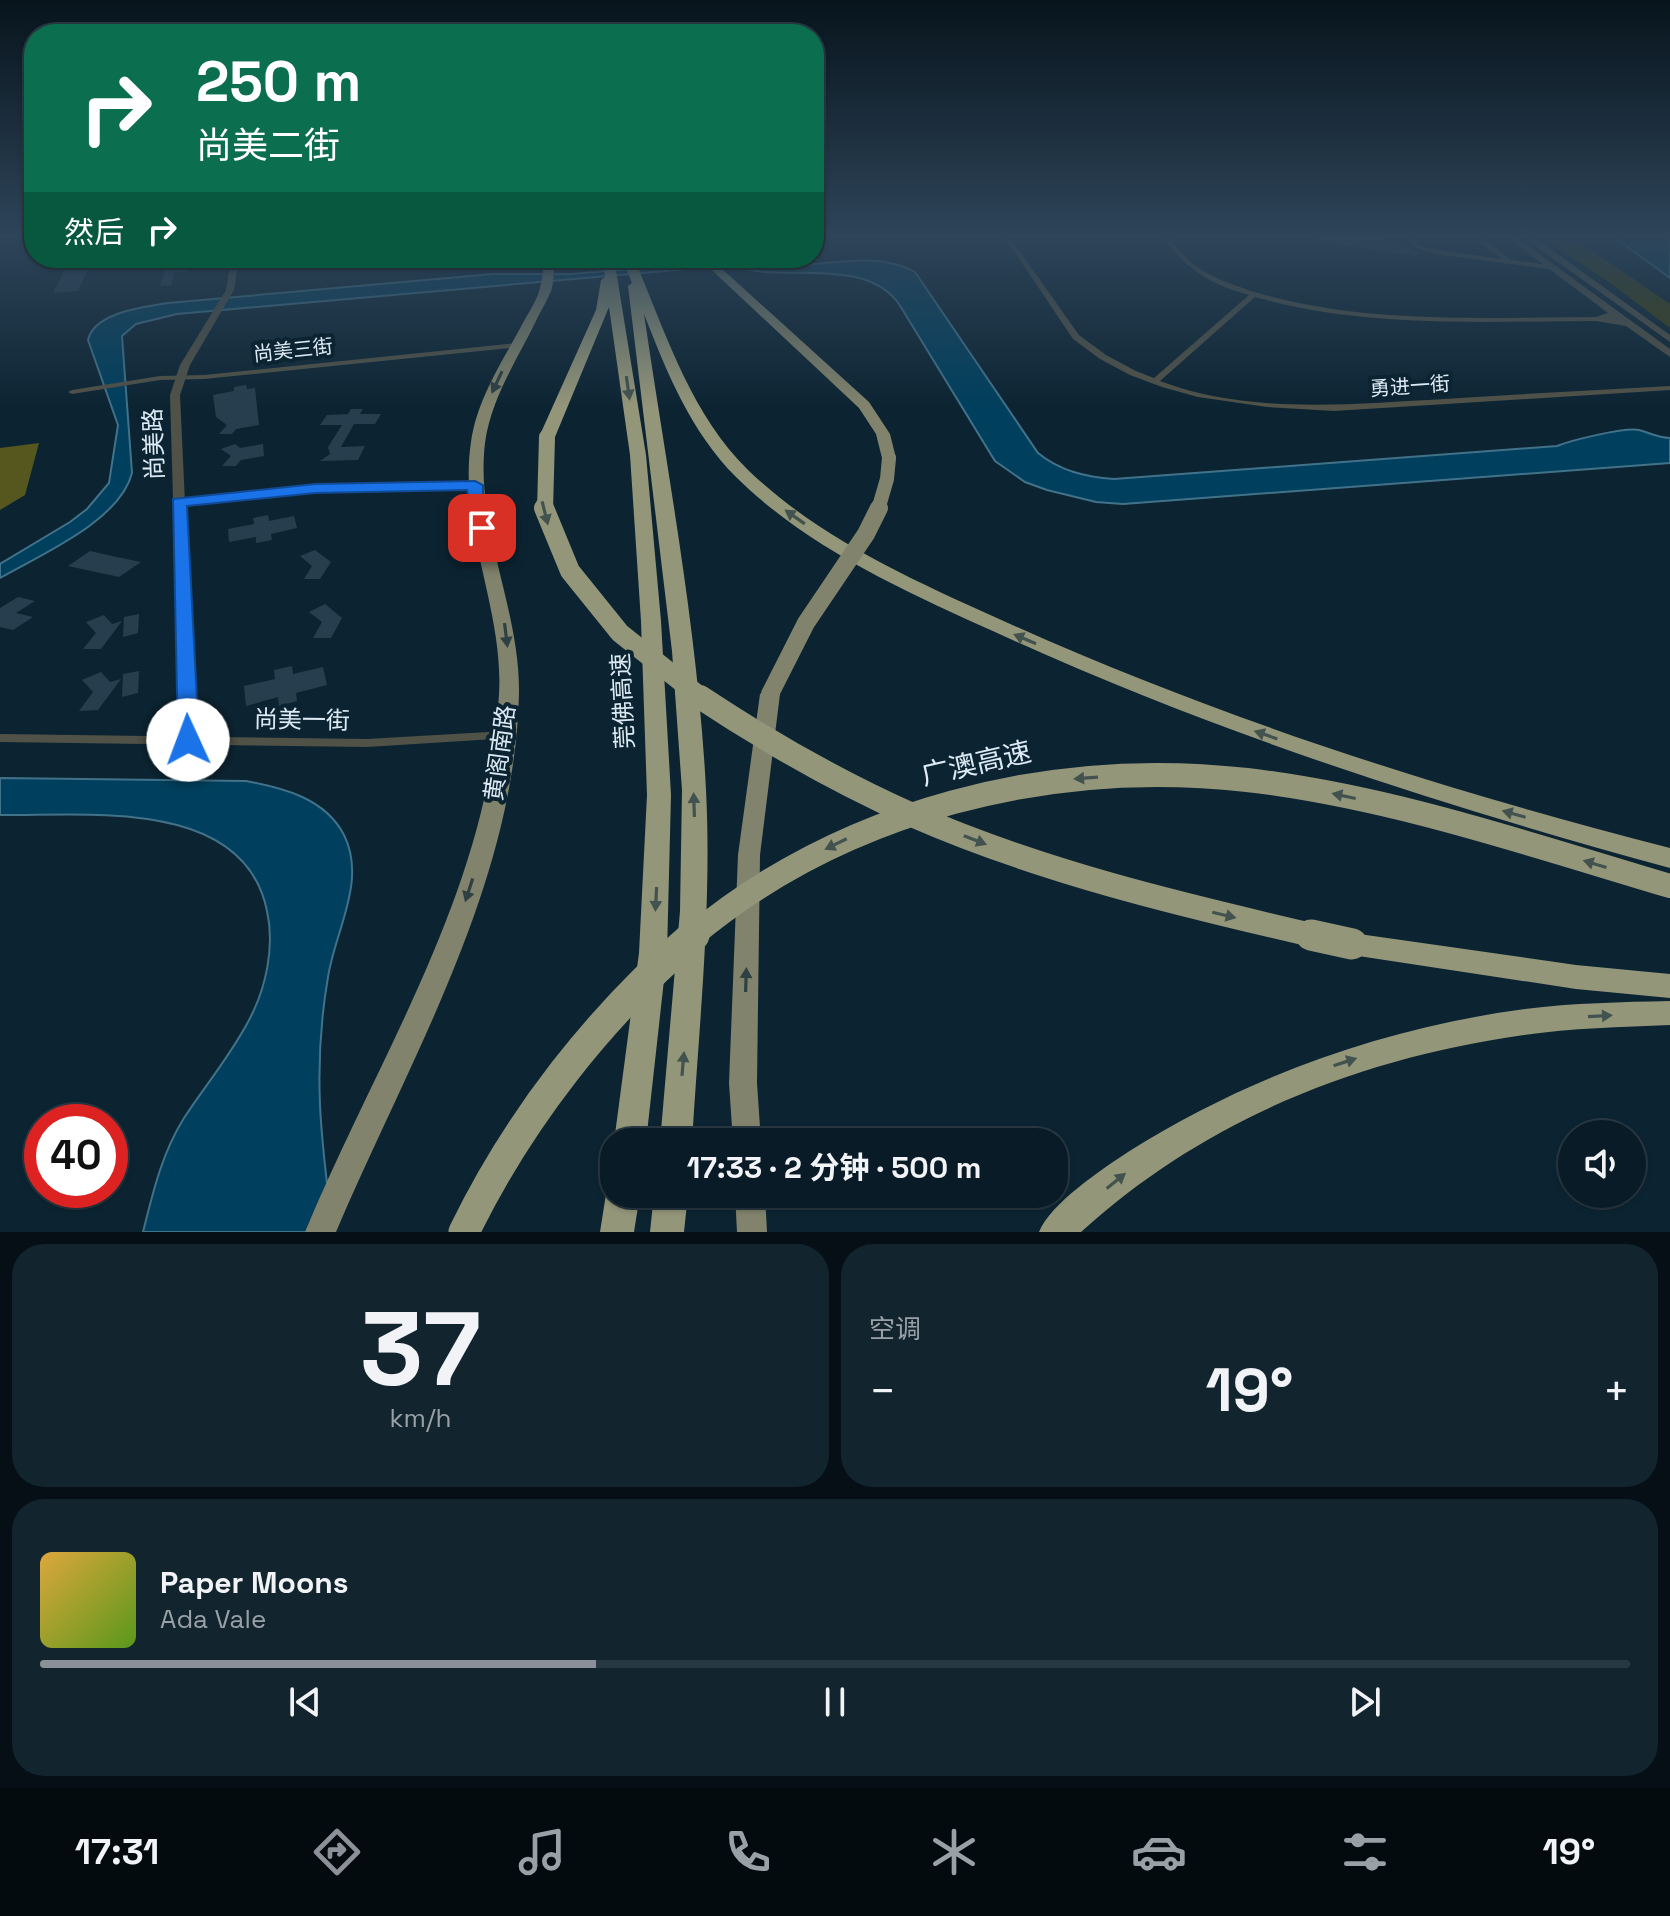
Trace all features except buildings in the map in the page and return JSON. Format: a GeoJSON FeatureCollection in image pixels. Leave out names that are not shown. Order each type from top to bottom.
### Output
{"type":"FeatureCollection","features":[{"type":"Feature","properties":{"kind":"highway"},"geometry":{"type":"LineString","coordinates":[[619,292],[626,310],[727,457],[790,514],[884,570],[1026,639],[1263,734],[1431,790],[1670,858]]}},
{"type":"Feature","properties":{"kind":"highway","name":"莞佛高速"},"geometry":{"type":"LineString","coordinates":[[628,292],[626,310],[653,653],[659,795],[653,953],[632,1128]]}},
{"type":"Feature","properties":{"kind":"highway"},"geometry":{"type":"LineString","coordinates":[[626,310],[547,437],[542,455],[542,500],[554,543],[564,565],[601,613],[637,649],[702,700],[741,725],[896,807],[996,847],[1198,909],[1352,944],[1576,977],[1669,995]]}},
{"type":"Feature","properties":{"kind":"highway","name":"莞佛高速"},"geometry":{"type":"LineString","coordinates":[[626,310],[682,651],[696,850],[677,1128]]}},
{"type":"Feature","properties":{"kind":"highway","name":"广澳高速"},"geometry":{"type":"LineString","coordinates":[[464,1232],[514,1144],[551,1090],[612,1013],[670,958],[733,904],[785,871],[883,823],[959,798],[1031,783],[1082,778],[1185,776],[1242,780],[1311,789],[1450,820],[1670,886]]}},
{"type":"Feature","properties":{"kind":"highway"},"geometry":{"type":"LineString","coordinates":[[1056,1232],[1129,1170],[1181,1137],[1233,1108],[1345,1061],[1405,1044],[1669,995]]}},
{"type":"Feature","properties":{"kind":"highway"},"geometry":{"type":"LineString","coordinates":[[617,1232],[621,1208]]}},
{"type":"Feature","properties":{"kind":"highway"},"geometry":{"type":"LineString","coordinates":[[667,1232],[670,1208]]}},
{"type":"Feature","properties":{"kind":"main road","name":"黄阁南路"},"geometry":{"type":"LineString","coordinates":[[320,1232],[438,972],[465,902],[488,826],[506,735],[509,691],[505,628],[475,501],[478,441],[493,389],[545,292]]}},
{"type":"Feature","properties":{"kind":"main road"},"geometry":{"type":"LineString","coordinates":[[741,292],[864,405],[883,434],[889,458],[886,492],[871,529],[818,604],[770,694],[749,855],[743,1083],[746,1128]]}},
{"type":"Feature","properties":{"kind":"main road"},"geometry":{"type":"LineString","coordinates":[[751,1208],[752,1232]]}},
{"type":"Feature","properties":{"kind":"street","name":"尚美路"},"geometry":{"type":"LineString","coordinates":[[188,740],[174,403],[179,378],[228,292]]}},
{"type":"Feature","properties":{"kind":"street","name":"勇进一街"},"geometry":{"type":"LineString","coordinates":[[1045,292],[1076,337],[1104,359],[1155,381],[1250,403],[1334,408],[1670,388]]}},
{"type":"Feature","properties":{"kind":"street"},"geometry":{"type":"LineString","coordinates":[[1251,292],[1308,307],[1366,315],[1599,319],[1633,326]]}},
{"type":"Feature","properties":{"kind":"street"},"geometry":{"type":"LineString","coordinates":[[1588,292],[1670,354]]}},
{"type":"Feature","properties":{"kind":"street"},"geometry":{"type":"LineString","coordinates":[[1607,292],[1670,339]]}},
{"type":"Feature","properties":{"kind":"street"},"geometry":{"type":"LineString","coordinates":[[1155,381],[1255,294]]}},
{"type":"Feature","properties":{"kind":"street"},"geometry":{"type":"LineString","coordinates":[[1599,319],[1615,313]]}},
{"type":"Feature","properties":{"kind":"street","name":"尚美三街"},"geometry":{"type":"LineString","coordinates":[[72,392],[160,378],[518,345]]}},
{"type":"Feature","properties":{"kind":"street"},"geometry":{"type":"LineString","coordinates":[[178,502],[315,489],[475,485]]}},
{"type":"Feature","properties":{"kind":"street","name":"尚美一街"},"geometry":{"type":"LineString","coordinates":[[0,738],[391,742],[506,735]]}},
{"type":"Feature","properties":{"kind":"shaded area"},"geometry":{"type":"Polygon","coordinates":[[[1623,292],[1653,292],[1670,304],[1670,328],[1623,292]]]}},
{"type":"Feature","properties":{"kind":"shaded area"},"geometry":{"type":"Polygon","coordinates":[[[39,443],[25,495],[0,510],[0,448],[39,443]]]}},
{"type":"Feature","properties":{"kind":"water"},"geometry":{"type":"Polygon","coordinates":[[[286,292],[421,292],[177,314],[136,324],[122,336],[132,473],[125,490],[96,521],[0,578],[0,564],[70,522],[87,509],[109,483],[118,425],[88,340],[92,331],[100,323],[122,312],[168,303],[286,292]]]}},
{"type":"Feature","properties":{"kind":"water"},"geometry":{"type":"Polygon","coordinates":[[[888,292],[929,292],[1038,453],[1064,469],[1083,475],[1114,479],[1557,446],[1622,430],[1639,430],[1670,438],[1670,463],[1123,504],[1096,502],[1025,482],[995,461],[899,304],[888,292]]]}},
{"type":"Feature","properties":{"kind":"water"},"geometry":{"type":"Polygon","coordinates":[[[0,778],[246,781],[302,797],[336,822],[350,852],[352,870],[347,906],[328,977],[320,1043],[322,1135],[333,1232],[143,1232],[159,1173],[176,1131],[241,1035],[260,996],[269,953],[267,911],[252,874],[228,848],[195,831],[158,821],[117,816],[0,815],[0,778]]]}},
{"type":"Feature","properties":{"kind":"route"},"geometry":{"type":"LineString","coordinates":[[188,740],[178,502],[315,489],[475,485],[475,501],[482,528]]}}]}
